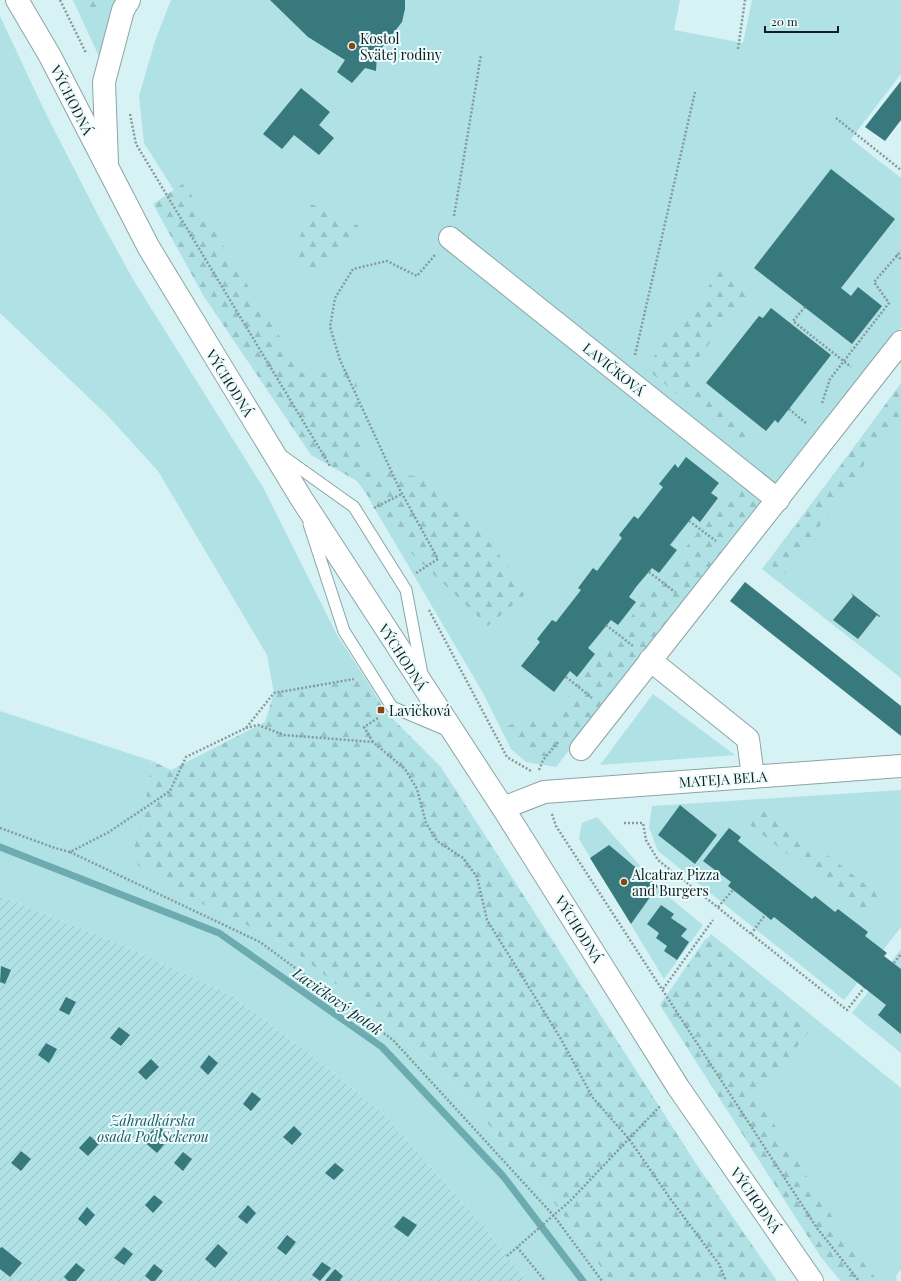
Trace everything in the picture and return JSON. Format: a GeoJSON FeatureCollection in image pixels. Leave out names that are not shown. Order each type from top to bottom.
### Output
{"type":"FeatureCollection","features":[{"type":"Feature","properties":{"kind":"street","name":"VÝCHODNÁ"},"geometry":{"type":"LineString","coordinates":[[17,0],[50,56],[107,170],[153,255],[301,498],[503,808],[678,1087],[812,1281]]}},
{"type":"Feature","properties":{"kind":"street","name":"VÝCHODNÁ"},"geometry":{"type":"LineString","coordinates":[[33,0],[50,56]]}},
{"type":"Feature","properties":{"kind":"street"},"geometry":{"type":"LineString","coordinates":[[107,170],[104,82],[124,10],[129,0]]}},
{"type":"Feature","properties":{"kind":"street","name":"LAVIČKOVÁ"},"geometry":{"type":"LineString","coordinates":[[450,238],[778,500]]}},
{"type":"Feature","properties":{"kind":"street"},"geometry":{"type":"LineString","coordinates":[[581,749],[901,342]]}},
{"type":"Feature","properties":{"kind":"street"},"geometry":{"type":"LineString","coordinates":[[650,660],[748,738],[752,777]]}},
{"type":"Feature","properties":{"kind":"street","name":"MATEJA BELA"},"geometry":{"type":"LineString","coordinates":[[544,792],[901,766]]}},
{"type":"Feature","properties":{"kind":"street"},"geometry":{"type":"LineString","coordinates":[[503,808],[544,792]]}},
{"type":"Feature","properties":{"kind":"lane"},"geometry":{"type":"LineString","coordinates":[[270,447],[354,508],[406,590],[426,692]]}},
{"type":"Feature","properties":{"kind":"lane"},"geometry":{"type":"LineString","coordinates":[[301,498],[344,631],[392,707],[455,734]]}},
{"type":"Feature","properties":{"kind":"path"},"geometry":{"type":"LineString","coordinates":[[738,49],[745,0]]}},
{"type":"Feature","properties":{"kind":"path"},"geometry":{"type":"LineString","coordinates":[[411,576],[438,559],[402,494],[340,360],[330,328],[335,298],[353,269],[387,261],[417,276],[450,238],[481,55]]}},
{"type":"Feature","properties":{"kind":"path"},"geometry":{"type":"LineString","coordinates":[[629,381],[695,92]]}},
{"type":"Feature","properties":{"kind":"path"},"geometry":{"type":"LineString","coordinates":[[129,106],[136,144],[333,470]]}},
{"type":"Feature","properties":{"kind":"path"},"geometry":{"type":"LineString","coordinates":[[836,118],[901,170]]}},
{"type":"Feature","properties":{"kind":"path"},"geometry":{"type":"LineString","coordinates":[[820,408],[830,378],[889,303],[874,282],[901,251]]}},
{"type":"Feature","properties":{"kind":"path"},"geometry":{"type":"LineString","coordinates":[[896,255],[901,259]]}},
{"type":"Feature","properties":{"kind":"path"},"geometry":{"type":"LineString","coordinates":[[805,307],[793,321],[870,382]]}},
{"type":"Feature","properties":{"kind":"path"},"geometry":{"type":"LineString","coordinates":[[369,511],[402,494]]}},
{"type":"Feature","properties":{"kind":"path"},"geometry":{"type":"LineString","coordinates":[[689,521],[734,554]]}},
{"type":"Feature","properties":{"kind":"path"},"geometry":{"type":"LineString","coordinates":[[649,572],[692,606]]}},
{"type":"Feature","properties":{"kind":"path"},"geometry":{"type":"LineString","coordinates":[[429,609],[507,757],[528,771],[538,771],[556,826],[817,1228],[859,1281]]}},
{"type":"Feature","properties":{"kind":"path"},"geometry":{"type":"LineString","coordinates":[[606,625],[650,660]]}},
{"type":"Feature","properties":{"kind":"path"},"geometry":{"type":"LineString","coordinates":[[246,728],[274,693],[372,676]]}},
{"type":"Feature","properties":{"kind":"path"},"geometry":{"type":"LineString","coordinates":[[566,677],[610,712]]}},
{"type":"Feature","properties":{"kind":"path"},"geometry":{"type":"LineString","coordinates":[[70,852],[109,832],[170,791],[186,757],[246,728],[258,725],[284,734],[374,742],[406,769],[417,789],[426,823],[437,841],[463,858],[477,877],[487,920],[561,1039],[594,1098],[629,1139],[669,1197],[719,1264],[726,1281]]}},
{"type":"Feature","properties":{"kind":"path"},"geometry":{"type":"LineString","coordinates":[[624,823],[643,823],[646,840],[658,860],[847,1010],[864,988]]}},
{"type":"Feature","properties":{"kind":"path"},"geometry":{"type":"LineString","coordinates":[[0,828],[70,852],[260,942],[394,1040],[554,1216],[602,1281]]}},
{"type":"Feature","properties":{"kind":"path"},"geometry":{"type":"LineString","coordinates":[[718,907],[733,890]]}},
{"type":"Feature","properties":{"kind":"path"},"geometry":{"type":"LineString","coordinates":[[751,934],[765,915]]}},
{"type":"Feature","properties":{"kind":"path"},"geometry":{"type":"LineString","coordinates":[[663,990],[712,920]]}},
{"type":"Feature","properties":{"kind":"path"},"geometry":{"type":"LineString","coordinates":[[894,963],[901,954]]}},
{"type":"Feature","properties":{"kind":"path"},"geometry":{"type":"LineString","coordinates":[[507,1256],[570,1201],[678,1087]]}},
{"type":"Feature","properties":{"kind":"path"},"geometry":{"type":"LineString","coordinates":[[517,1246],[545,1281]]}},
{"type":"Feature","properties":{"kind":"green space"},"geometry":{"type":"Polygon","coordinates":[[[73,0],[119,0],[101,61],[73,0]]]}},
{"type":"Feature","properties":{"kind":"green space"},"geometry":{"type":"Polygon","coordinates":[[[83,0],[104,0],[92,21],[83,0]]]}},
{"type":"Feature","properties":{"kind":"green space"},"geometry":{"type":"Polygon","coordinates":[[[171,0],[680,0],[674,30],[743,43],[752,0],[901,0],[901,74],[851,139],[901,178],[901,328],[556,767],[526,762],[511,749],[483,693],[362,487],[144,143],[139,96],[155,41],[171,0]]]}},
{"type":"Feature","properties":{"kind":"green space"},"geometry":{"type":"Polygon","coordinates":[[[0,16],[46,114],[101,221],[134,281],[264,489],[337,635],[365,678],[274,693],[267,655],[158,471],[107,415],[0,313],[0,16]]]}},
{"type":"Feature","properties":{"kind":"green space"},"geometry":{"type":"Polygon","coordinates":[[[184,183],[303,374],[355,370],[367,468],[431,479],[473,523],[529,591],[488,626],[407,549],[357,481],[311,455],[203,295],[153,204],[184,183]]]}},
{"type":"Feature","properties":{"kind":"green space"},"geometry":{"type":"Polygon","coordinates":[[[311,204],[359,226],[336,259],[307,273],[293,258],[311,204]]]}},
{"type":"Feature","properties":{"kind":"green space"},"geometry":{"type":"Polygon","coordinates":[[[722,269],[750,292],[683,377],[752,434],[743,446],[645,368],[722,269]]]}},
{"type":"Feature","properties":{"kind":"green space"},"geometry":{"type":"Polygon","coordinates":[[[901,383],[901,414],[784,575],[769,563],[901,383]]]}},
{"type":"Feature","properties":{"kind":"green space"},"geometry":{"type":"Polygon","coordinates":[[[901,385],[901,678],[762,569],[901,385]]]}},
{"type":"Feature","properties":{"kind":"green space"},"geometry":{"type":"Polygon","coordinates":[[[735,485],[761,507],[557,758],[525,753],[502,728],[530,717],[546,725],[735,485]]]}},
{"type":"Feature","properties":{"kind":"green space"},"geometry":{"type":"Polygon","coordinates":[[[365,678],[386,712],[441,767],[695,1162],[777,1281],[611,1281],[550,1197],[439,1066],[283,942],[208,907],[138,866],[135,846],[146,798],[152,761],[171,770],[265,722],[274,693],[365,678]]]}},
{"type":"Feature","properties":{"kind":"green space"},"geometry":{"type":"Polygon","coordinates":[[[653,694],[735,755],[600,765],[653,694]]]}},
{"type":"Feature","properties":{"kind":"green space"},"geometry":{"type":"Polygon","coordinates":[[[0,711],[152,761],[146,798],[208,907],[283,942],[439,1066],[550,1197],[611,1281],[527,1281],[486,1229],[385,1115],[311,1055],[233,996],[127,947],[0,896],[0,711]]]}},
{"type":"Feature","properties":{"kind":"green space"},"geometry":{"type":"Polygon","coordinates":[[[901,790],[901,927],[844,1000],[658,851],[649,827],[652,806],[901,790]]]}},
{"type":"Feature","properties":{"kind":"green space"},"geometry":{"type":"Polygon","coordinates":[[[763,805],[883,898],[868,917],[749,824],[763,805]]]}},
{"type":"Feature","properties":{"kind":"green space"},"geometry":{"type":"Polygon","coordinates":[[[597,817],[665,894],[703,925],[664,979],[579,839],[582,823],[597,817]]]}},
{"type":"Feature","properties":{"kind":"green space","name":"Záhradkárska osada Pod Sekerou"},"geometry":{"type":"Polygon","coordinates":[[[0,896],[127,947],[233,996],[311,1055],[385,1115],[486,1229],[527,1281],[0,1281],[0,896]]]}},
{"type":"Feature","properties":{"kind":"green space"},"geometry":{"type":"Polygon","coordinates":[[[711,934],[901,1088],[901,1269],[896,1276],[897,1281],[841,1281],[821,1257],[660,1005],[711,934]]]}},
{"type":"Feature","properties":{"kind":"green space"},"geometry":{"type":"Polygon","coordinates":[[[706,938],[814,1025],[757,1097],[853,1250],[878,1281],[841,1281],[821,1257],[660,1005],[706,938]]]}},
{"type":"Feature","properties":{"kind":"green space"},"geometry":{"type":"Polygon","coordinates":[[[901,949],[901,1053],[852,1013],[901,949]]]}},
{"type":"Feature","properties":{"kind":"building","name":"Kostol Svätej rodiny"},"geometry":{"type":"Polygon","coordinates":[[[270,0],[405,0],[405,9],[402,22],[377,54],[376,71],[365,68],[352,83],[337,72],[345,60],[308,37],[270,0]]]}},
{"type":"Feature","properties":{"kind":"building"},"geometry":{"type":"Polygon","coordinates":[[[901,81],[901,120],[885,141],[865,127],[901,81]]]}},
{"type":"Feature","properties":{"kind":"building"},"geometry":{"type":"Polygon","coordinates":[[[301,88],[330,112],[319,125],[334,138],[319,155],[294,135],[282,149],[263,134],[301,88]]]}},
{"type":"Feature","properties":{"kind":"building"},"geometry":{"type":"Polygon","coordinates":[[[831,169],[895,219],[841,288],[851,296],[858,287],[882,306],[852,344],[754,268],[831,169]]]}},
{"type":"Feature","properties":{"kind":"building"},"geometry":{"type":"Polygon","coordinates":[[[771,308],[831,355],[778,423],[775,420],[766,431],[706,383],[759,316],[763,318],[771,308]]]}},
{"type":"Feature","properties":{"kind":"building"},"geometry":{"type":"Polygon","coordinates":[[[686,457],[719,483],[711,493],[718,498],[700,522],[693,516],[670,545],[677,550],[659,573],[652,568],[636,587],[629,597],[636,602],[618,625],[611,620],[588,648],[595,654],[577,677],[570,671],[554,692],[521,666],[540,642],[537,639],[552,620],[556,622],[581,590],[578,588],[593,568],[597,571],[622,538],[619,535],[634,516],[638,519],[663,487],[659,484],[675,464],[678,468],[686,457]]]}},
{"type":"Feature","properties":{"kind":"building"},"geometry":{"type":"Polygon","coordinates":[[[745,582],[901,706],[901,736],[730,601],[745,582]]]}},
{"type":"Feature","properties":{"kind":"building"},"geometry":{"type":"Polygon","coordinates":[[[851,593],[880,616],[879,617],[877,615],[858,639],[833,620],[853,596],[851,593]]]}},
{"type":"Feature","properties":{"kind":"building"},"geometry":{"type":"Polygon","coordinates":[[[680,805],[717,835],[695,864],[658,835],[680,805]]]}},
{"type":"Feature","properties":{"kind":"building"},"geometry":{"type":"Polygon","coordinates":[[[729,828],[741,837],[738,841],[812,899],[815,896],[835,912],[838,909],[868,932],[865,936],[887,953],[884,956],[901,969],[901,1034],[878,1015],[886,1005],[774,917],[771,920],[728,886],[731,882],[703,861],[729,828]]]}},
{"type":"Feature","properties":{"kind":"building"},"geometry":{"type":"Polygon","coordinates":[[[609,845],[658,886],[631,924],[590,858],[609,845]]]}},
{"type":"Feature","properties":{"kind":"building"},"geometry":{"type":"Polygon","coordinates":[[[661,905],[674,914],[671,918],[687,929],[681,936],[689,942],[677,960],[664,951],[667,946],[656,938],[659,933],[647,924],[661,905]]]}},
{"type":"Feature","properties":{"kind":"building"},"geometry":{"type":"Polygon","coordinates":[[[1,966],[11,970],[5,984],[0,982],[1,966]]]}},
{"type":"Feature","properties":{"kind":"building"},"geometry":{"type":"Polygon","coordinates":[[[66,997],[76,1002],[69,1015],[59,1010],[66,997]]]}},
{"type":"Feature","properties":{"kind":"building"},"geometry":{"type":"Polygon","coordinates":[[[119,1027],[130,1035],[121,1046],[110,1038],[119,1027]]]}},
{"type":"Feature","properties":{"kind":"building"},"geometry":{"type":"Polygon","coordinates":[[[46,1043],[57,1049],[49,1063],[38,1055],[46,1043]]]}},
{"type":"Feature","properties":{"kind":"building"},"geometry":{"type":"Polygon","coordinates":[[[209,1055],[218,1063],[208,1075],[200,1067],[209,1055]]]}},
{"type":"Feature","properties":{"kind":"building"},"geometry":{"type":"Polygon","coordinates":[[[151,1059],[159,1067],[146,1080],[138,1072],[151,1059]]]}},
{"type":"Feature","properties":{"kind":"building"},"geometry":{"type":"Polygon","coordinates":[[[252,1092],[261,1099],[251,1111],[243,1104],[252,1092]]]}},
{"type":"Feature","properties":{"kind":"building"},"geometry":{"type":"Polygon","coordinates":[[[157,1125],[171,1136],[157,1153],[143,1141],[157,1125]]]}},
{"type":"Feature","properties":{"kind":"building"},"geometry":{"type":"Polygon","coordinates":[[[294,1126],[302,1134],[292,1145],[283,1137],[294,1126]]]}},
{"type":"Feature","properties":{"kind":"building"},"geometry":{"type":"Polygon","coordinates":[[[90,1136],[99,1144],[88,1156],[79,1148],[90,1136]]]}},
{"type":"Feature","properties":{"kind":"building"},"geometry":{"type":"Polygon","coordinates":[[[21,1151],[31,1159],[21,1171],[11,1163],[21,1151]]]}},
{"type":"Feature","properties":{"kind":"building"},"geometry":{"type":"Polygon","coordinates":[[[183,1152],[192,1159],[183,1171],[174,1163],[183,1152]]]}},
{"type":"Feature","properties":{"kind":"building"},"geometry":{"type":"Polygon","coordinates":[[[335,1163],[344,1170],[334,1180],[325,1173],[335,1163]]]}},
{"type":"Feature","properties":{"kind":"building"},"geometry":{"type":"Polygon","coordinates":[[[154,1195],[163,1202],[153,1213],[145,1205],[154,1195]]]}},
{"type":"Feature","properties":{"kind":"building"},"geometry":{"type":"Polygon","coordinates":[[[248,1205],[256,1213],[247,1224],[238,1217],[248,1205]]]}},
{"type":"Feature","properties":{"kind":"building"},"geometry":{"type":"Polygon","coordinates":[[[87,1207],[95,1215],[86,1226],[78,1219],[87,1207]]]}},
{"type":"Feature","properties":{"kind":"building"},"geometry":{"type":"Polygon","coordinates":[[[403,1216],[417,1225],[408,1237],[394,1227],[403,1216]]]}},
{"type":"Feature","properties":{"kind":"building"},"geometry":{"type":"Polygon","coordinates":[[[287,1235],[296,1242],[286,1255],[277,1248],[287,1235]]]}},
{"type":"Feature","properties":{"kind":"building"},"geometry":{"type":"Polygon","coordinates":[[[218,1244],[228,1253],[215,1268],[205,1259],[218,1244]]]}},
{"type":"Feature","properties":{"kind":"building"},"geometry":{"type":"Polygon","coordinates":[[[2,1247],[22,1263],[10,1277],[0,1269],[0,1248],[2,1247]]]}},
{"type":"Feature","properties":{"kind":"building"},"geometry":{"type":"Polygon","coordinates":[[[124,1247],[133,1254],[124,1265],[114,1258],[124,1247]]]}},
{"type":"Feature","properties":{"kind":"building"},"geometry":{"type":"Polygon","coordinates":[[[322,1262],[331,1268],[320,1281],[312,1275],[322,1262]]]}},
{"type":"Feature","properties":{"kind":"building"},"geometry":{"type":"Polygon","coordinates":[[[76,1263],[85,1270],[76,1281],[68,1281],[64,1277],[76,1263]]]}},
{"type":"Feature","properties":{"kind":"building"},"geometry":{"type":"Polygon","coordinates":[[[154,1264],[163,1271],[155,1281],[151,1281],[145,1276],[154,1264]]]}},
{"type":"Feature","properties":{"kind":"building"},"geometry":{"type":"Polygon","coordinates":[[[335,1269],[343,1276],[340,1280],[341,1281],[325,1281],[335,1269]]]}},
{"type":"Feature","properties":{"kind":"waterway","name":"Lavičkový potok"},"geometry":{"type":"LineString","coordinates":[[0,847],[219,933],[382,1047],[503,1176],[583,1281]]}},
{"type":"Feature","properties":{"kind":"place","name":"Kostol Svätej rodiny"},"geometry":{"type":"Point","coordinates":[352,46]}},
{"type":"Feature","properties":{"kind":"place","name":"Lavičková"},"geometry":{"type":"Point","coordinates":[381,710]}},
{"type":"Feature","properties":{"kind":"place","name":"Alcatraz Pizza and Burgers"},"geometry":{"type":"Point","coordinates":[624,882]}}]}
